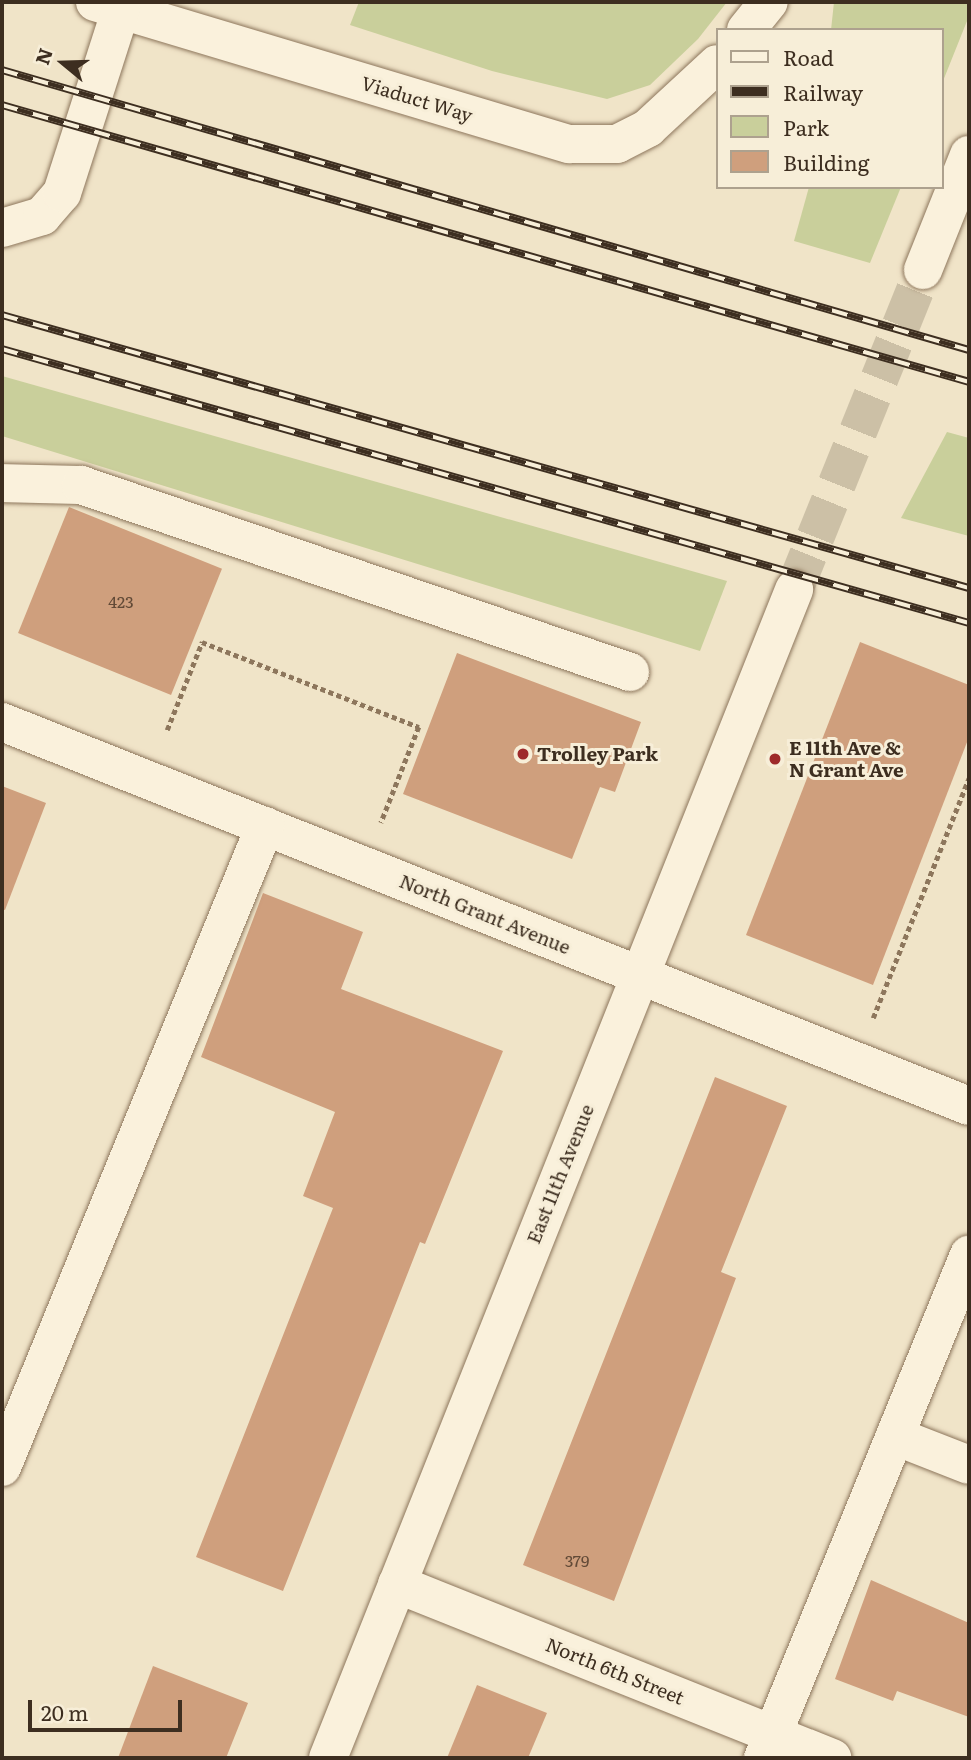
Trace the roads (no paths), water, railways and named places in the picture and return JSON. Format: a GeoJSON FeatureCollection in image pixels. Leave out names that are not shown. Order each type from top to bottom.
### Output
{"type":"FeatureCollection","features":[{"type":"Feature","properties":{"kind":"street"},"geometry":{"type":"LineString","coordinates":[[748,28],[769,2]]}},
{"type":"Feature","properties":{"kind":"street"},"geometry":{"type":"LineString","coordinates":[[2,228],[43,216],[62,193],[108,6]]}},
{"type":"Feature","properties":{"kind":"street","name":"Viaduct Way"},"geometry":{"type":"LineString","coordinates":[[108,6],[171,13],[569,144],[617,144],[648,128],[716,65]]}},
{"type":"Feature","properties":{"kind":"street"},"geometry":{"type":"LineString","coordinates":[[923,270],[969,155]]}},
{"type":"Feature","properties":{"kind":"street"},"geometry":{"type":"LineString","coordinates":[[2,483],[81,485],[630,672]]}},
{"type":"Feature","properties":{"kind":"street","name":"East 11th Avenue"},"geometry":{"type":"LineString","coordinates":[[328,1758],[794,590]]}},
{"type":"Feature","properties":{"kind":"street","name":"North Grant Avenue"},"geometry":{"type":"LineString","coordinates":[[2,722],[969,1105]]}},
{"type":"Feature","properties":{"kind":"street"},"geometry":{"type":"LineString","coordinates":[[2,1467],[265,826]]}},
{"type":"Feature","properties":{"kind":"street"},"geometry":{"type":"LineString","coordinates":[[768,1746],[969,1255]]}},
{"type":"Feature","properties":{"kind":"street"},"geometry":{"type":"LineString","coordinates":[[895,1436],[969,1465]]}},
{"type":"Feature","properties":{"kind":"street","name":"North 6th Street"},"geometry":{"type":"LineString","coordinates":[[397,1584],[768,1746],[832,1758]]}},
{"type":"Feature","properties":{"kind":"tunnel"},"geometry":{"type":"LineString","coordinates":[[794,590],[923,270]]}},
{"type":"Feature","properties":{"kind":"railway"},"geometry":{"type":"LineString","coordinates":[[2,70],[969,350]]}},
{"type":"Feature","properties":{"kind":"railway"},"geometry":{"type":"LineString","coordinates":[[2,105],[969,382]]}},
{"type":"Feature","properties":{"kind":"railway"},"geometry":{"type":"LineString","coordinates":[[2,315],[969,588]]}},
{"type":"Feature","properties":{"kind":"railway"},"geometry":{"type":"LineString","coordinates":[[2,349],[969,623]]}},
{"type":"Feature","properties":{"kind":"place","name":"Trolley Park"},"geometry":{"type":"Point","coordinates":[523,754]}},
{"type":"Feature","properties":{"kind":"place","name":"E 11th Ave & N Grant Ave"},"geometry":{"type":"Point","coordinates":[775,759]}}]}
